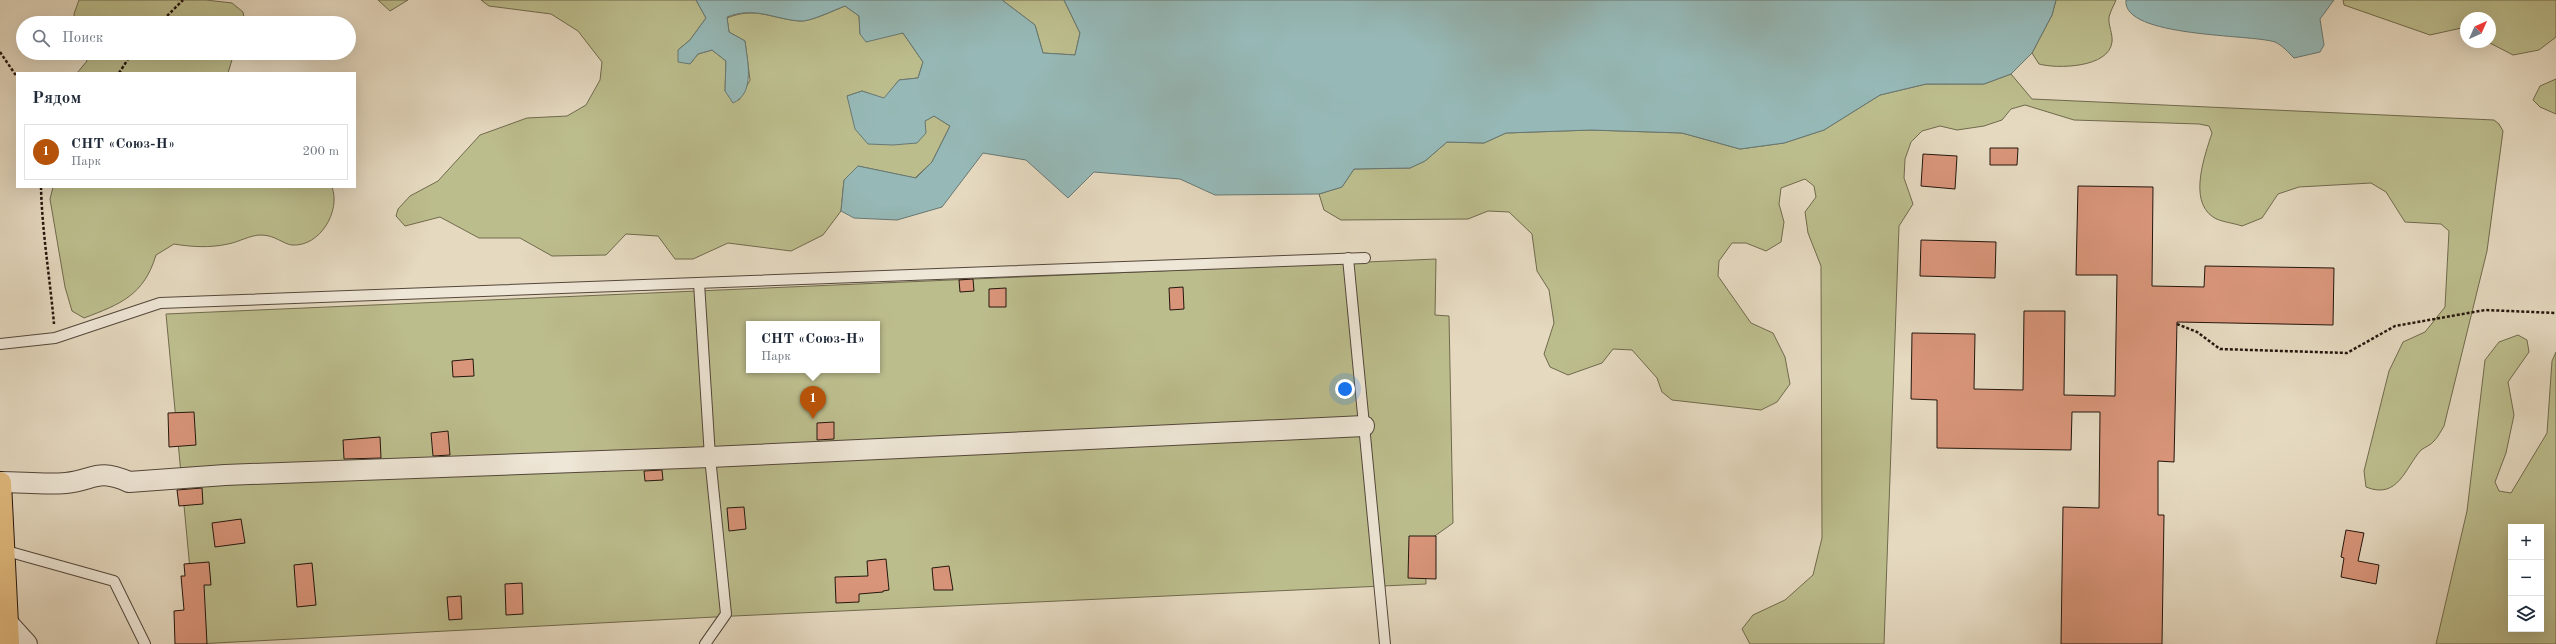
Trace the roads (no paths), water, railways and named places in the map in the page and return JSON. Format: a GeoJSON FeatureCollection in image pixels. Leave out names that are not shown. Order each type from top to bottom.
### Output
{"type":"FeatureCollection","features":[{"type":"Feature","properties":{"kind":"main road"},"geometry":{"type":"LineString","coordinates":[[0,483],[8,644]]}},
{"type":"Feature","properties":{"kind":"street"},"geometry":{"type":"LineString","coordinates":[[0,483],[67,483],[95,474],[115,476],[129,482],[225,475],[710,457],[1364,426]]}},
{"type":"Feature","properties":{"kind":"street"},"geometry":{"type":"LineString","coordinates":[[7,622],[27,644]]}},
{"type":"Feature","properties":{"kind":"lane"},"geometry":{"type":"LineString","coordinates":[[1348,258],[1385,644]]}},
{"type":"Feature","properties":{"kind":"lane"},"geometry":{"type":"LineString","coordinates":[[0,344],[55,338],[160,303],[1365,258]]}},
{"type":"Feature","properties":{"kind":"lane"},"geometry":{"type":"LineString","coordinates":[[699,283],[710,457],[726,614],[705,644]]}},
{"type":"Feature","properties":{"kind":"lane"},"geometry":{"type":"LineString","coordinates":[[3,550],[114,581],[145,644]]}},
{"type":"Feature","properties":{"kind":"water"},"geometry":{"type":"Polygon","coordinates":[[[696,0],[1002,0],[1035,25],[1043,53],[1075,55],[1080,33],[1064,0],[2056,0],[2052,15],[2032,53],[2011,74],[1984,84],[1926,84],[1880,95],[1824,130],[1784,143],[1740,149],[1682,133],[1591,130],[1506,133],[1484,143],[1447,142],[1425,161],[1410,168],[1354,169],[1342,187],[1319,194],[1215,195],[1180,179],[1094,172],[1068,198],[1026,160],[983,153],[942,207],[897,220],[854,218],[841,211],[844,180],[858,166],[916,178],[932,162],[950,126],[934,116],[925,121],[926,133],[917,143],[893,145],[868,144],[855,129],[847,96],[862,91],[884,98],[899,80],[918,78],[923,62],[903,33],[866,42],[860,34],[859,16],[845,6],[816,18],[804,21],[790,20],[755,13],[737,14],[727,17],[729,32],[745,41],[748,66],[745,92],[733,103],[725,91],[726,61],[712,50],[698,54],[690,64],[678,62],[678,50],[690,40],[706,18],[696,0]]]}},
{"type":"Feature","properties":{"kind":"water"},"geometry":{"type":"Polygon","coordinates":[[[2126,0],[2334,0],[2320,19],[2324,45],[2320,52],[2294,58],[2283,47],[2275,42],[2262,39],[2165,28],[2144,21],[2130,12],[2126,0]]]}},
{"type":"Feature","properties":{"kind":"place","name":"СНТ «Союз-Н»"},"geometry":{"type":"Point","coordinates":[813,419]}}]}
